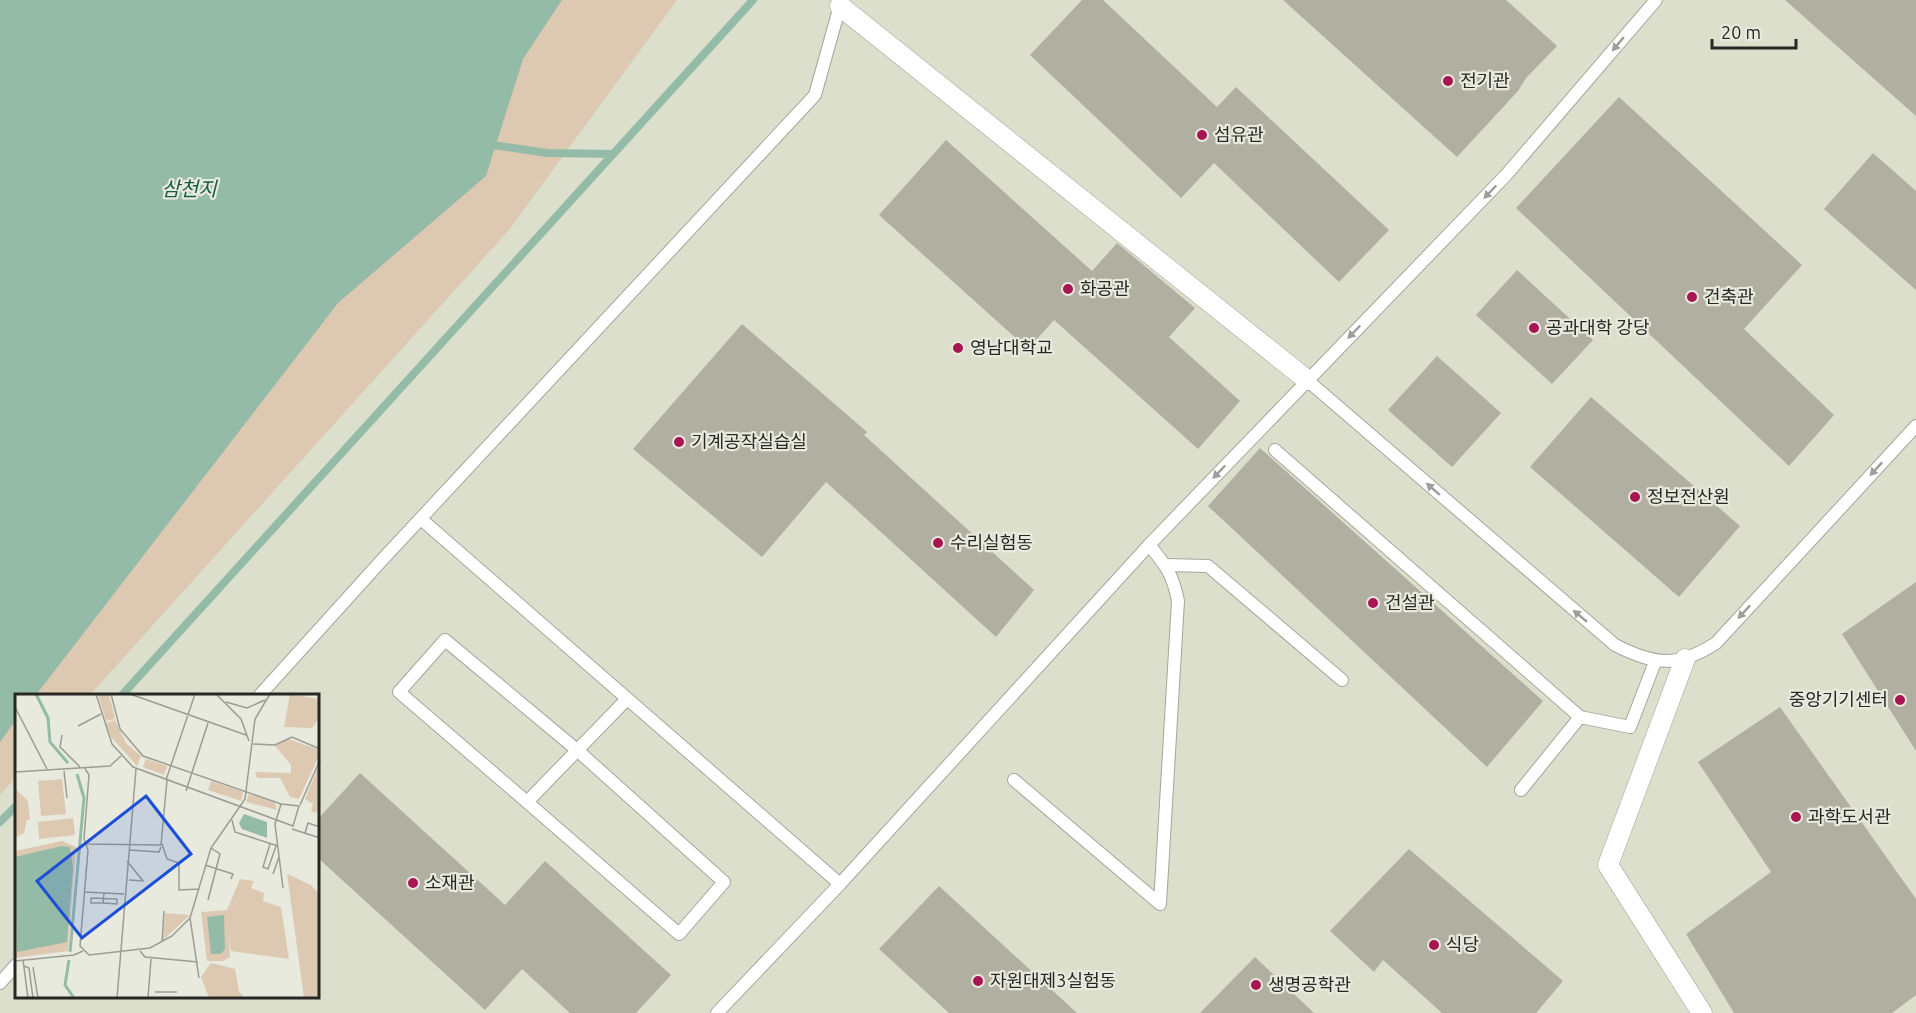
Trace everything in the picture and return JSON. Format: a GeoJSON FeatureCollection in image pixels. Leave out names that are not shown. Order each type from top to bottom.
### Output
{"type":"FeatureCollection","features":[{"type":"Feature","properties":{"kind":"street"},"geometry":{"type":"LineString","coordinates":[[841,3],[1307,380]]}},
{"type":"Feature","properties":{"kind":"street"},"geometry":{"type":"LineString","coordinates":[[1685,658],[1608,865],[1702,1013]]}},
{"type":"Feature","properties":{"kind":"lane"},"geometry":{"type":"LineString","coordinates":[[717,1013],[840,884],[1149,545],[1507,174],[1656,0]]}},
{"type":"Feature","properties":{"kind":"lane"},"geometry":{"type":"LineString","coordinates":[[261,694],[815,95],[841,3]]}},
{"type":"Feature","properties":{"kind":"lane"},"geometry":{"type":"LineString","coordinates":[[1307,380],[1615,645],[1638,657],[1655,662],[1671,662],[1685,658],[1716,643],[1916,426]]}},
{"type":"Feature","properties":{"kind":"lane"},"geometry":{"type":"LineString","coordinates":[[1275,450],[1580,717],[1630,727],[1655,662]]}},
{"type":"Feature","properties":{"kind":"lane"},"geometry":{"type":"LineString","coordinates":[[421,519],[840,884]]}},
{"type":"Feature","properties":{"kind":"lane"},"geometry":{"type":"LineString","coordinates":[[1014,780],[1160,904],[1178,601],[1174,582],[1166,565],[1149,545]]}},
{"type":"Feature","properties":{"kind":"lane"},"geometry":{"type":"LineString","coordinates":[[1166,565],[1208,566],[1342,680]]}},
{"type":"Feature","properties":{"kind":"lane"},"geometry":{"type":"LineString","coordinates":[[445,639],[577,750],[724,882],[679,934],[527,802],[399,692],[445,639]]}},
{"type":"Feature","properties":{"kind":"lane"},"geometry":{"type":"LineString","coordinates":[[527,802],[627,699]]}},
{"type":"Feature","properties":{"kind":"lane"},"geometry":{"type":"LineString","coordinates":[[1521,790],[1580,717]]}},
{"type":"Feature","properties":{"kind":"lane"},"geometry":{"type":"LineString","coordinates":[[0,983],[15,966]]}},
{"type":"Feature","properties":{"kind":"shaded area","name":"영남대학교"},"geometry":{"type":"Polygon","coordinates":[[[0,0],[1916,0],[1916,1013],[0,1013],[0,0]]]}},
{"type":"Feature","properties":{"kind":"shaded area","name":"삼천지"},"geometry":{"type":"Polygon","coordinates":[[[0,0],[677,0],[509,230],[91,694],[15,694],[15,778],[0,795],[0,0]]]}},
{"type":"Feature","properties":{"kind":"water","name":"삼천지"},"geometry":{"type":"Polygon","coordinates":[[[0,0],[562,0],[523,59],[486,176],[338,303],[37,694],[15,694],[15,721],[0,742],[0,0]]]}},
{"type":"Feature","properties":{"kind":"building","name":"섬유관"},"geometry":{"type":"Polygon","coordinates":[[[1082,0],[1103,0],[1217,107],[1236,87],[1389,230],[1339,282],[1214,163],[1181,198],[1030,55],[1082,0]]]}},
{"type":"Feature","properties":{"kind":"building","name":"전기관"},"geometry":{"type":"Polygon","coordinates":[[[1283,0],[1506,0],[1557,46],[1457,157],[1283,0]]]}},
{"type":"Feature","properties":{"kind":"building"},"geometry":{"type":"Polygon","coordinates":[[[1785,0],[1916,0],[1916,116],[1785,0]]]}},
{"type":"Feature","properties":{"kind":"building","name":"건축관"},"geometry":{"type":"Polygon","coordinates":[[[1619,97],[1802,265],[1744,329],[1834,415],[1789,466],[1516,208],[1619,97]]]}},
{"type":"Feature","properties":{"kind":"building","name":"화공관"},"geometry":{"type":"Polygon","coordinates":[[[946,140],[1092,271],[1117,243],[1195,308],[1169,337],[1240,401],[1198,449],[1054,320],[1028,349],[879,215],[946,140]]]}},
{"type":"Feature","properties":{"kind":"building"},"geometry":{"type":"Polygon","coordinates":[[[1873,153],[1916,191],[1916,290],[1824,209],[1873,153]]]}},
{"type":"Feature","properties":{"kind":"building","name":"공과대학 강당"},"geometry":{"type":"Polygon","coordinates":[[[1517,270],[1593,340],[1552,384],[1476,315],[1517,270]]]}},
{"type":"Feature","properties":{"kind":"building"},"geometry":{"type":"Polygon","coordinates":[[[742,324],[867,432],[864,435],[1034,590],[996,637],[826,482],[762,557],[633,449],[742,324]]]}},
{"type":"Feature","properties":{"kind":"building"},"geometry":{"type":"Polygon","coordinates":[[[1437,356],[1501,413],[1452,467],[1388,410],[1437,356]]]}},
{"type":"Feature","properties":{"kind":"building","name":"정보전산원"},"geometry":{"type":"Polygon","coordinates":[[[1591,397],[1740,526],[1679,597],[1530,467],[1591,397]]]}},
{"type":"Feature","properties":{"kind":"building","name":"건설관"},"geometry":{"type":"Polygon","coordinates":[[[1260,448],[1543,701],[1487,767],[1208,506],[1260,448]]]}},
{"type":"Feature","properties":{"kind":"building","name":"중앙기기센터"},"geometry":{"type":"Polygon","coordinates":[[[1916,582],[1916,751],[1842,634],[1916,582]]]}},
{"type":"Feature","properties":{"kind":"building","name":"과학도서관"},"geometry":{"type":"Polygon","coordinates":[[[1780,707],[1916,899],[1916,995],[1892,1013],[1734,1013],[1686,934],[1771,872],[1698,762],[1780,707]]]}},
{"type":"Feature","properties":{"kind":"building","name":"소재관"},"geometry":{"type":"Polygon","coordinates":[[[360,773],[505,905],[545,861],[671,975],[636,1013],[570,1013],[522,969],[485,1010],[320,860],[320,817],[360,773]]]}},
{"type":"Feature","properties":{"kind":"building","name":"식당"},"geometry":{"type":"Polygon","coordinates":[[[1409,849],[1563,981],[1536,1013],[1442,1013],[1383,960],[1374,972],[1330,931],[1409,849]]]}},
{"type":"Feature","properties":{"kind":"building","name":"자원대제3실험동"},"geometry":{"type":"Polygon","coordinates":[[[939,886],[1077,1013],[949,1013],[879,949],[939,886]]]}},
{"type":"Feature","properties":{"kind":"building","name":"생명공학관"},"geometry":{"type":"Polygon","coordinates":[[[1255,957],[1314,1013],[1200,1013],[1255,957]]]}},
{"type":"Feature","properties":{"kind":"waterway"},"geometry":{"type":"LineString","coordinates":[[123,694],[753,0]]}},
{"type":"Feature","properties":{"kind":"waterway"},"geometry":{"type":"LineString","coordinates":[[486,144],[548,153],[613,154]]}},
{"type":"Feature","properties":{"kind":"waterway"},"geometry":{"type":"LineString","coordinates":[[0,822],[15,807]]}},
{"type":"Feature","properties":{"kind":"place","name":"전기관"},"geometry":{"type":"Point","coordinates":[1448,81]}},
{"type":"Feature","properties":{"kind":"place","name":"섬유관"},"geometry":{"type":"Point","coordinates":[1202,135]}},
{"type":"Feature","properties":{"kind":"place","name":"화공관"},"geometry":{"type":"Point","coordinates":[1068,289]}},
{"type":"Feature","properties":{"kind":"place","name":"건축관"},"geometry":{"type":"Point","coordinates":[1692,297]}},
{"type":"Feature","properties":{"kind":"place","name":"공과대학 강당"},"geometry":{"type":"Point","coordinates":[1534,328]}},
{"type":"Feature","properties":{"kind":"place","name":"영남대학교"},"geometry":{"type":"Point","coordinates":[958,348]}},
{"type":"Feature","properties":{"kind":"place","name":"기계공작실습실"},"geometry":{"type":"Point","coordinates":[679,442]}},
{"type":"Feature","properties":{"kind":"place","name":"정보전산원"},"geometry":{"type":"Point","coordinates":[1635,497]}},
{"type":"Feature","properties":{"kind":"place","name":"수리실험동"},"geometry":{"type":"Point","coordinates":[938,543]}},
{"type":"Feature","properties":{"kind":"place","name":"건설관"},"geometry":{"type":"Point","coordinates":[1373,603]}},
{"type":"Feature","properties":{"kind":"place","name":"중앙기기센터"},"geometry":{"type":"Point","coordinates":[1900,700]}},
{"type":"Feature","properties":{"kind":"place","name":"과학도서관"},"geometry":{"type":"Point","coordinates":[1796,817]}},
{"type":"Feature","properties":{"kind":"place","name":"소재관"},"geometry":{"type":"Point","coordinates":[413,883]}},
{"type":"Feature","properties":{"kind":"place","name":"식당"},"geometry":{"type":"Point","coordinates":[1434,945]}},
{"type":"Feature","properties":{"kind":"place","name":"자원대제3실험동"},"geometry":{"type":"Point","coordinates":[978,981]}},
{"type":"Feature","properties":{"kind":"place","name":"생명공학관"},"geometry":{"type":"Point","coordinates":[1256,985]}}]}
